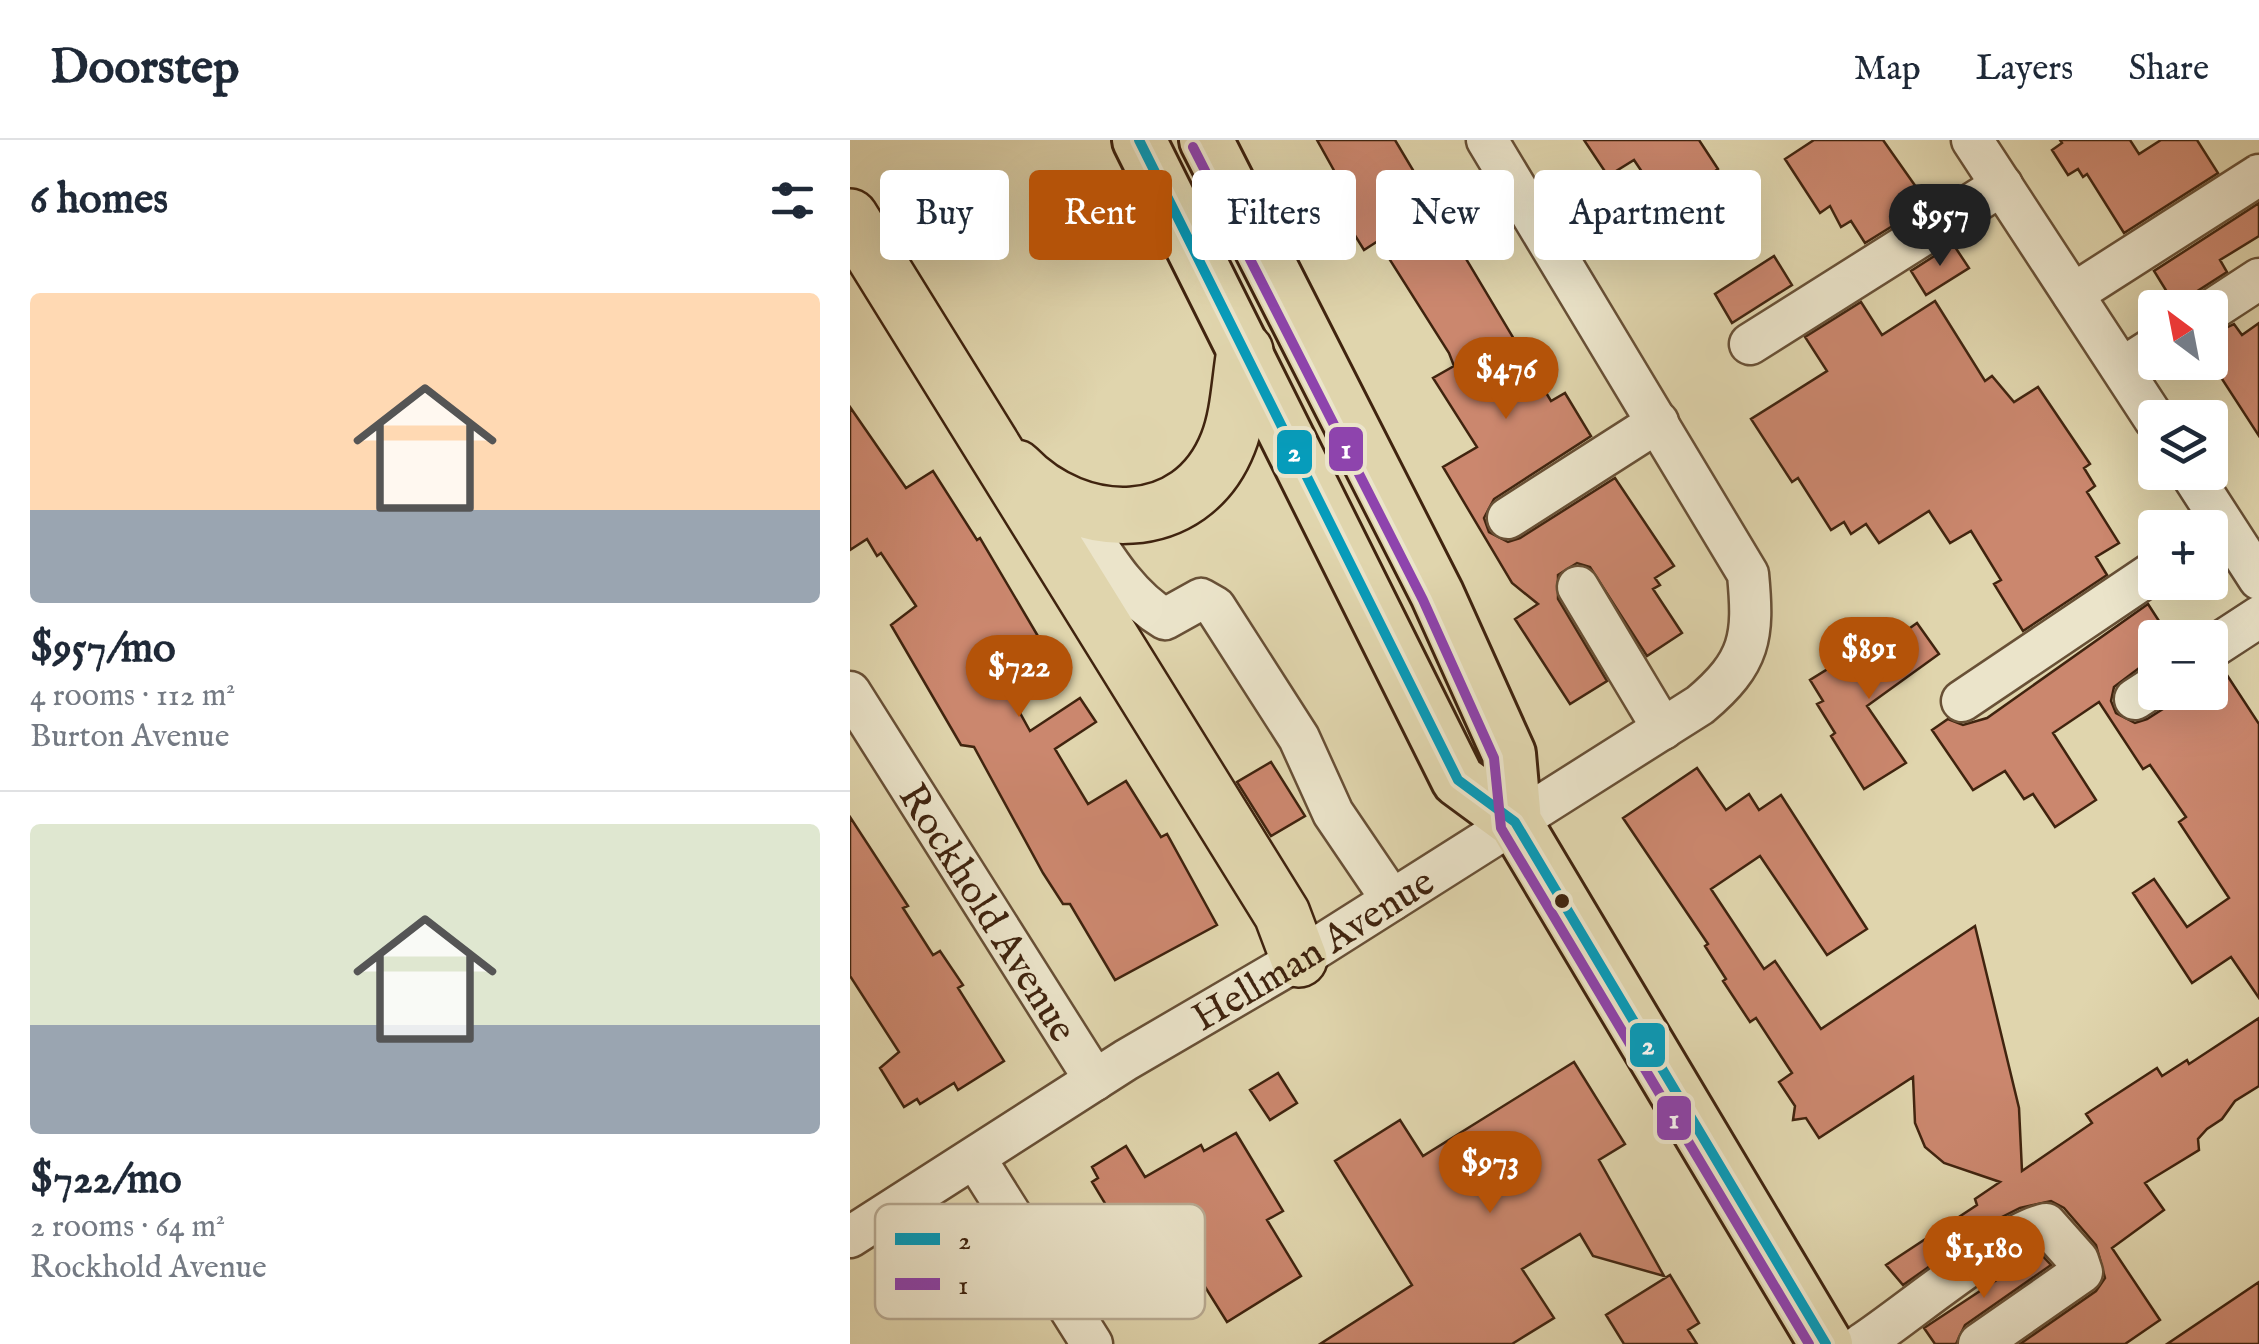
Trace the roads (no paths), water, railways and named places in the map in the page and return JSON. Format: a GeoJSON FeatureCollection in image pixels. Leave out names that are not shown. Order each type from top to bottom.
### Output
{"type":"FeatureCollection","features":[{"type":"Feature","properties":{"kind":"highway"},"geometry":{"type":"LineString","coordinates":[[850,217],[1282,914],[1300,959]]}},
{"type":"Feature","properties":{"kind":"highway"},"geometry":{"type":"LineString","coordinates":[[850,266],[1264,926],[1300,959]]}},
{"type":"Feature","properties":{"kind":"highway"},"geometry":{"type":"LineString","coordinates":[[990,441],[1035,488],[1074,510],[1110,518],[1152,512],[1191,493],[1216,467],[1230,441],[1245,351]]}},
{"type":"Feature","properties":{"kind":"main road"},"geometry":{"type":"LineString","coordinates":[[1139,140],[1458,780],[1515,822],[1826,1344]]}},
{"type":"Feature","properties":{"kind":"main road"},"geometry":{"type":"LineString","coordinates":[[1206,140],[1461,647],[1509,754],[1515,822]]}},
{"type":"Feature","properties":{"kind":"street"},"geometry":{"type":"LineString","coordinates":[[1487,140],[1658,422],[1508,518]]}},
{"type":"Feature","properties":{"kind":"street"},"geometry":{"type":"LineString","coordinates":[[1972,140],[2142,400]]}},
{"type":"Feature","properties":{"kind":"street"},"geometry":{"type":"LineString","coordinates":[[2073,294],[2259,175]]}},
{"type":"Feature","properties":{"kind":"street"},"geometry":{"type":"LineString","coordinates":[[1750,344],[2002,185]]}},
{"type":"Feature","properties":{"kind":"street"},"geometry":{"type":"LineString","coordinates":[[2228,299],[2259,279]]}},
{"type":"Feature","properties":{"kind":"street"},"geometry":{"type":"LineString","coordinates":[[2122,368],[2138,357]]}},
{"type":"Feature","properties":{"kind":"street","name":"Hellman Avenue"},"geometry":{"type":"LineString","coordinates":[[903,1204],[1096,1080],[1300,959],[1663,729],[1722,686],[1742,660],[1750,638],[1748,574],[1658,422]]}},
{"type":"Feature","properties":{"kind":"street"},"geometry":{"type":"LineString","coordinates":[[1074,510],[1120,578],[1147,609],[1165,619],[1200,599],[1215,607],[1300,738],[1333,812],[1392,900]]}},
{"type":"Feature","properties":{"kind":"street"},"geometry":{"type":"LineString","coordinates":[[2228,543],[2259,579]]}},
{"type":"Feature","properties":{"kind":"street"},"geometry":{"type":"LineString","coordinates":[[1962,700],[2138,582]]}},
{"type":"Feature","properties":{"kind":"street"},"geometry":{"type":"LineString","coordinates":[[1578,587],[1663,729]]}},
{"type":"Feature","properties":{"kind":"street"},"geometry":{"type":"LineString","coordinates":[[2228,638],[2259,617]]}},
{"type":"Feature","properties":{"kind":"street","name":"Rockhold Avenue"},"geometry":{"type":"LineString","coordinates":[[850,692],[1096,1080]]}},
{"type":"Feature","properties":{"kind":"street"},"geometry":{"type":"LineString","coordinates":[[975,1158],[1004,1204]]}},
{"type":"Feature","properties":{"kind":"street","name":"Hellman Avenue"},"geometry":{"type":"LineString","coordinates":[[850,1238],[875,1222]]}},
{"type":"Feature","properties":{"kind":"street"},"geometry":{"type":"LineString","coordinates":[[1862,1344],[2005,1242],[2032,1226],[2046,1224],[2078,1260],[2082,1272],[1979,1344]]}},
{"type":"Feature","properties":{"kind":"street"},"geometry":{"type":"LineString","coordinates":[[1076,1319],[1092,1344]]}}]}
